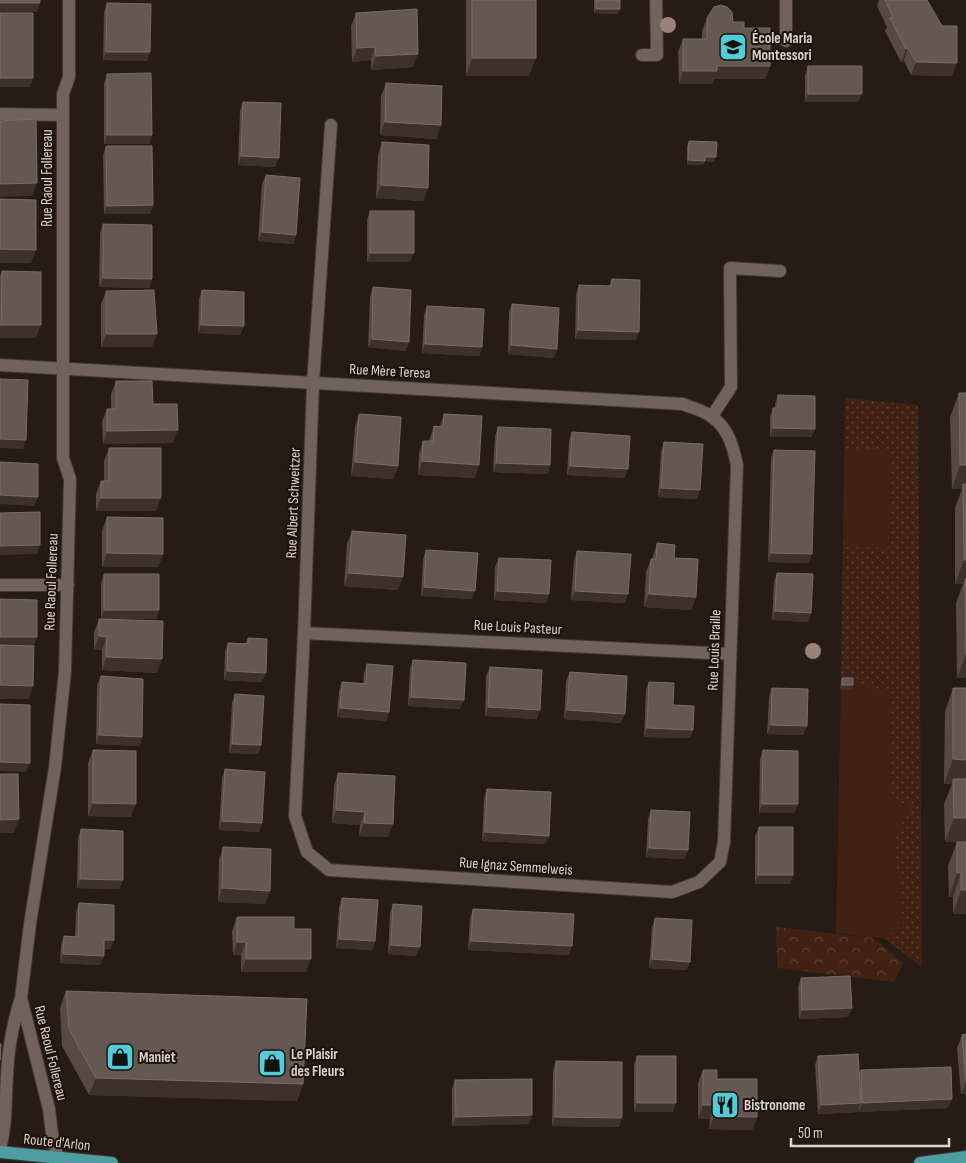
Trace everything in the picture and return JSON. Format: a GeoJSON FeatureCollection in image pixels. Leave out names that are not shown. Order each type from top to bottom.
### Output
{"type":"FeatureCollection","features":[{"type":"Feature","properties":{"kind":"main road","name":"Route d'Arlon"},"geometry":{"type":"LineString","coordinates":[[0,1151],[58,1159],[112,1163]]}},
{"type":"Feature","properties":{"kind":"main road"},"geometry":{"type":"LineString","coordinates":[[920,1163],[966,1157]]}},
{"type":"Feature","properties":{"kind":"street","name":"Rue Raoul Follereau"},"geometry":{"type":"LineString","coordinates":[[58,1159],[49,1109],[21,998],[30,924],[55,767],[65,671],[70,479],[63,458],[63,94],[69,77],[69,0]]}},
{"type":"Feature","properties":{"kind":"street"},"geometry":{"type":"LineString","coordinates":[[642,54],[656,54],[656,0]]}},
{"type":"Feature","properties":{"kind":"street"},"geometry":{"type":"LineString","coordinates":[[786,0],[786,41]]}},
{"type":"Feature","properties":{"kind":"street"},"geometry":{"type":"LineString","coordinates":[[0,114],[63,115]]}},
{"type":"Feature","properties":{"kind":"street","name":"Rue Albert Schweitzer"},"geometry":{"type":"LineString","coordinates":[[329,870],[307,852],[294,816],[304,633],[313,383],[331,125]]}},
{"type":"Feature","properties":{"kind":"street"},"geometry":{"type":"LineString","coordinates":[[712,416],[731,387],[730,268],[780,271]]}},
{"type":"Feature","properties":{"kind":"street","name":"Rue Mère Teresa"},"geometry":{"type":"LineString","coordinates":[[0,365],[683,404],[712,416]]}},
{"type":"Feature","properties":{"kind":"street","name":"Rue Louis Braille"},"geometry":{"type":"LineString","coordinates":[[699,882],[720,862],[724,842],[736,465],[727,432],[712,416]]}},
{"type":"Feature","properties":{"kind":"street"},"geometry":{"type":"LineString","coordinates":[[0,585],[68,585]]}},
{"type":"Feature","properties":{"kind":"street","name":"Rue Louis Pasteur"},"geometry":{"type":"LineString","coordinates":[[304,633],[730,654]]}},
{"type":"Feature","properties":{"kind":"street","name":"Rue Ignaz Semmelweis"},"geometry":{"type":"LineString","coordinates":[[329,870],[672,892],[699,882]]}},
{"type":"Feature","properties":{"kind":"street"},"geometry":{"type":"LineString","coordinates":[[0,1151],[6,1129],[7,1074],[13,1024],[21,998]]}},
{"type":"Feature","properties":{"kind":"green space"},"geometry":{"type":"Polygon","coordinates":[[[845,398],[918,405],[922,968],[886,939],[903,923],[893,839],[910,808],[889,796],[889,707],[892,694],[841,682],[845,398]]]}},
{"type":"Feature","properties":{"kind":"green space"},"geometry":{"type":"Polygon","coordinates":[[[845,450],[891,451],[888,548],[844,547],[845,450]]]}},
{"type":"Feature","properties":{"kind":"green space"},"geometry":{"type":"Polygon","coordinates":[[[841,682],[852,682],[892,694],[889,707],[889,796],[910,808],[893,839],[903,923],[886,939],[836,933],[841,682]]]}},
{"type":"Feature","properties":{"kind":"green space"},"geometry":{"type":"Polygon","coordinates":[[[776,927],[874,938],[903,963],[894,982],[777,968],[776,927]]]}},
{"type":"Feature","properties":{"kind":"building"},"geometry":{"type":"Polygon","coordinates":[[[0,0],[40,0],[40,3],[0,3],[0,0]]]}},
{"type":"Feature","properties":{"kind":"building"},"geometry":{"type":"Polygon","coordinates":[[[472,0],[536,0],[536,58],[472,58],[472,0]]]}},
{"type":"Feature","properties":{"kind":"building"},"geometry":{"type":"Polygon","coordinates":[[[596,0],[620,0],[620,9],[596,9],[596,0]]]}},
{"type":"Feature","properties":{"kind":"building"},"geometry":{"type":"Polygon","coordinates":[[[885,0],[927,0],[942,26],[957,26],[957,63],[916,62],[908,48],[906,49],[890,18],[893,17],[885,0]]]}},
{"type":"Feature","properties":{"kind":"building"},"geometry":{"type":"Polygon","coordinates":[[[107,3],[151,4],[150,52],[106,52],[107,3]]]}},
{"type":"Feature","properties":{"kind":"building","name":"École Maria Montessori"},"geometry":{"type":"Polygon","coordinates":[[[721,5],[727,7],[732,12],[733,22],[744,22],[744,28],[770,28],[770,66],[717,66],[717,71],[683,71],[683,39],[707,39],[707,18],[714,7],[721,5]]]}},
{"type":"Feature","properties":{"kind":"building"},"geometry":{"type":"Polygon","coordinates":[[[417,9],[418,54],[376,56],[375,47],[357,48],[356,13],[417,9]]]}},
{"type":"Feature","properties":{"kind":"building"},"geometry":{"type":"Polygon","coordinates":[[[0,13],[33,13],[33,78],[0,78],[0,13]]]}},
{"type":"Feature","properties":{"kind":"building"},"geometry":{"type":"Polygon","coordinates":[[[808,66],[862,66],[862,94],[808,94],[808,66]]]}},
{"type":"Feature","properties":{"kind":"building"},"geometry":{"type":"Polygon","coordinates":[[[151,73],[152,135],[107,135],[107,74],[151,73]]]}},
{"type":"Feature","properties":{"kind":"building"},"geometry":{"type":"Polygon","coordinates":[[[386,83],[442,86],[441,125],[385,122],[386,83]]]}},
{"type":"Feature","properties":{"kind":"building"},"geometry":{"type":"Polygon","coordinates":[[[243,102],[281,103],[279,158],[241,156],[243,102]]]}},
{"type":"Feature","properties":{"kind":"building"},"geometry":{"type":"Polygon","coordinates":[[[36,119],[37,183],[0,184],[0,121],[36,119]]]}},
{"type":"Feature","properties":{"kind":"building"},"geometry":{"type":"Polygon","coordinates":[[[689,141],[717,142],[716,157],[705,157],[705,161],[688,160],[689,141]]]}},
{"type":"Feature","properties":{"kind":"building"},"geometry":{"type":"Polygon","coordinates":[[[382,142],[429,145],[428,188],[381,185],[382,142]]]}},
{"type":"Feature","properties":{"kind":"building"},"geometry":{"type":"Polygon","coordinates":[[[106,146],[152,146],[153,205],[107,206],[106,146]]]}},
{"type":"Feature","properties":{"kind":"building"},"geometry":{"type":"Polygon","coordinates":[[[266,175],[300,178],[296,235],[262,232],[266,175]]]}},
{"type":"Feature","properties":{"kind":"building"},"geometry":{"type":"Polygon","coordinates":[[[0,199],[36,200],[36,250],[0,249],[0,199]]]}},
{"type":"Feature","properties":{"kind":"building"},"geometry":{"type":"Polygon","coordinates":[[[370,211],[414,211],[414,253],[370,253],[370,211]]]}},
{"type":"Feature","properties":{"kind":"building"},"geometry":{"type":"Polygon","coordinates":[[[103,224],[152,225],[152,279],[103,278],[103,224]]]}},
{"type":"Feature","properties":{"kind":"building"},"geometry":{"type":"Polygon","coordinates":[[[2,271],[41,272],[41,325],[1,325],[2,271]]]}},
{"type":"Feature","properties":{"kind":"building"},"geometry":{"type":"Polygon","coordinates":[[[612,279],[640,280],[639,332],[578,330],[579,285],[611,286],[612,279]]]}},
{"type":"Feature","properties":{"kind":"building"},"geometry":{"type":"Polygon","coordinates":[[[373,287],[411,290],[409,342],[372,339],[373,287]]]}},
{"type":"Feature","properties":{"kind":"building"},"geometry":{"type":"Polygon","coordinates":[[[154,290],[157,334],[106,334],[106,291],[154,290]]]}},
{"type":"Feature","properties":{"kind":"building"},"geometry":{"type":"Polygon","coordinates":[[[202,290],[244,292],[244,326],[201,325],[202,290]]]}},
{"type":"Feature","properties":{"kind":"building"},"geometry":{"type":"Polygon","coordinates":[[[512,304],[559,308],[557,349],[511,345],[512,304]]]}},
{"type":"Feature","properties":{"kind":"building"},"geometry":{"type":"Polygon","coordinates":[[[427,306],[484,309],[482,347],[425,344],[427,306]]]}},
{"type":"Feature","properties":{"kind":"building"},"geometry":{"type":"Polygon","coordinates":[[[0,379],[28,380],[26,440],[0,439],[0,379]]]}},
{"type":"Feature","properties":{"kind":"building"},"geometry":{"type":"Polygon","coordinates":[[[116,381],[152,381],[153,404],[177,404],[178,430],[107,431],[107,409],[116,409],[116,381]]]}},
{"type":"Feature","properties":{"kind":"building"},"geometry":{"type":"Polygon","coordinates":[[[959,393],[966,393],[966,465],[960,465],[959,393]]]}},
{"type":"Feature","properties":{"kind":"building"},"geometry":{"type":"Polygon","coordinates":[[[778,395],[815,396],[815,429],[773,428],[773,408],[778,408],[778,395]]]}},
{"type":"Feature","properties":{"kind":"building"},"geometry":{"type":"Polygon","coordinates":[[[359,414],[401,417],[398,466],[355,462],[359,414]]]}},
{"type":"Feature","properties":{"kind":"building"},"geometry":{"type":"Polygon","coordinates":[[[444,414],[482,416],[479,465],[422,461],[423,441],[433,441],[434,426],[443,427],[444,414]]]}},
{"type":"Feature","properties":{"kind":"building"},"geometry":{"type":"Polygon","coordinates":[[[498,427],[551,429],[550,465],[496,463],[498,427]]]}},
{"type":"Feature","properties":{"kind":"building"},"geometry":{"type":"Polygon","coordinates":[[[572,432],[630,436],[628,469],[570,466],[572,432]]]}},
{"type":"Feature","properties":{"kind":"building"},"geometry":{"type":"Polygon","coordinates":[[[664,442],[703,444],[700,490],[661,488],[664,442]]]}},
{"type":"Feature","properties":{"kind":"building"},"geometry":{"type":"Polygon","coordinates":[[[109,448],[161,448],[161,498],[101,498],[101,481],[109,481],[109,448]]]}},
{"type":"Feature","properties":{"kind":"building"},"geometry":{"type":"Polygon","coordinates":[[[774,450],[815,451],[812,554],[771,553],[774,450]]]}},
{"type":"Feature","properties":{"kind":"building"},"geometry":{"type":"Polygon","coordinates":[[[0,462],[38,464],[38,497],[0,495],[0,462]]]}},
{"type":"Feature","properties":{"kind":"building"},"geometry":{"type":"Polygon","coordinates":[[[963,484],[966,484],[966,560],[964,560],[963,484]]]}},
{"type":"Feature","properties":{"kind":"building"},"geometry":{"type":"Polygon","coordinates":[[[40,512],[40,545],[0,546],[0,513],[40,512]]]}},
{"type":"Feature","properties":{"kind":"building"},"geometry":{"type":"Polygon","coordinates":[[[107,517],[163,518],[163,554],[107,553],[107,517]]]}},
{"type":"Feature","properties":{"kind":"building"},"geometry":{"type":"Polygon","coordinates":[[[352,531],[406,535],[403,577],[349,573],[352,531]]]}},
{"type":"Feature","properties":{"kind":"building"},"geometry":{"type":"Polygon","coordinates":[[[657,543],[675,545],[674,558],[698,559],[696,597],[649,594],[651,559],[656,559],[657,543]]]}},
{"type":"Feature","properties":{"kind":"building"},"geometry":{"type":"Polygon","coordinates":[[[426,550],[478,553],[475,591],[424,587],[426,550]]]}},
{"type":"Feature","properties":{"kind":"building"},"geometry":{"type":"Polygon","coordinates":[[[577,551],[631,554],[628,594],[575,591],[577,551]]]}},
{"type":"Feature","properties":{"kind":"building"},"geometry":{"type":"Polygon","coordinates":[[[499,558],[551,560],[549,594],[497,591],[499,558]]]}},
{"type":"Feature","properties":{"kind":"building"},"geometry":{"type":"Polygon","coordinates":[[[777,573],[813,574],[811,613],[775,611],[777,573]]]}},
{"type":"Feature","properties":{"kind":"building"},"geometry":{"type":"Polygon","coordinates":[[[104,574],[159,574],[159,610],[104,610],[104,574]]]}},
{"type":"Feature","properties":{"kind":"building"},"geometry":{"type":"Polygon","coordinates":[[[965,579],[966,579],[966,654],[965,579]]]}},
{"type":"Feature","properties":{"kind":"building"},"geometry":{"type":"Polygon","coordinates":[[[0,599],[37,600],[37,637],[0,637],[0,599]]]}},
{"type":"Feature","properties":{"kind":"building"},"geometry":{"type":"Polygon","coordinates":[[[99,619],[163,621],[162,659],[106,657],[107,637],[99,636],[99,619]]]}},
{"type":"Feature","properties":{"kind":"building"},"geometry":{"type":"Polygon","coordinates":[[[248,638],[267,639],[266,673],[227,671],[228,643],[248,644],[248,638]]]}},
{"type":"Feature","properties":{"kind":"building"},"geometry":{"type":"Polygon","coordinates":[[[0,645],[34,646],[33,686],[0,685],[0,645]]]}},
{"type":"Feature","properties":{"kind":"building"},"geometry":{"type":"Polygon","coordinates":[[[413,660],[466,663],[464,700],[411,697],[413,660]]]}},
{"type":"Feature","properties":{"kind":"building"},"geometry":{"type":"Polygon","coordinates":[[[367,664],[393,666],[389,712],[340,708],[342,682],[366,684],[367,664]]]}},
{"type":"Feature","properties":{"kind":"building"},"geometry":{"type":"Polygon","coordinates":[[[490,667],[542,670],[540,710],[488,707],[490,667]]]}},
{"type":"Feature","properties":{"kind":"building"},"geometry":{"type":"Polygon","coordinates":[[[570,672],[627,676],[625,714],[567,710],[570,672]]]}},
{"type":"Feature","properties":{"kind":"building"},"geometry":{"type":"Polygon","coordinates":[[[101,676],[143,679],[142,737],[99,735],[101,676]]]}},
{"type":"Feature","properties":{"kind":"building"},"geometry":{"type":"Polygon","coordinates":[[[842,678],[853,678],[853,685],[842,685],[842,678]]]}},
{"type":"Feature","properties":{"kind":"building"},"geometry":{"type":"Polygon","coordinates":[[[649,682],[674,683],[673,705],[694,706],[693,730],[647,728],[649,682]]]}},
{"type":"Feature","properties":{"kind":"building"},"geometry":{"type":"Polygon","coordinates":[[[772,688],[808,689],[807,726],[771,725],[772,688]]]}},
{"type":"Feature","properties":{"kind":"building"},"geometry":{"type":"Polygon","coordinates":[[[953,688],[966,688],[966,760],[953,759],[953,688]]]}},
{"type":"Feature","properties":{"kind":"building"},"geometry":{"type":"Polygon","coordinates":[[[235,694],[264,696],[261,745],[232,744],[235,694]]]}},
{"type":"Feature","properties":{"kind":"building"},"geometry":{"type":"Polygon","coordinates":[[[0,704],[30,705],[30,763],[0,762],[0,704]]]}},
{"type":"Feature","properties":{"kind":"building"},"geometry":{"type":"Polygon","coordinates":[[[93,750],[136,751],[136,804],[93,803],[93,750]]]}},
{"type":"Feature","properties":{"kind":"building"},"geometry":{"type":"Polygon","coordinates":[[[763,750],[798,751],[798,804],[762,804],[763,750]]]}},
{"type":"Feature","properties":{"kind":"building"},"geometry":{"type":"Polygon","coordinates":[[[225,769],[265,772],[262,823],[222,821],[225,769]]]}},
{"type":"Feature","properties":{"kind":"building"},"geometry":{"type":"Polygon","coordinates":[[[338,773],[395,776],[393,824],[364,823],[365,812],[336,810],[338,773]]]}},
{"type":"Feature","properties":{"kind":"building"},"geometry":{"type":"Polygon","coordinates":[[[0,774],[18,774],[19,819],[0,820],[0,774]]]}},
{"type":"Feature","properties":{"kind":"building"},"geometry":{"type":"Polygon","coordinates":[[[953,779],[966,779],[966,818],[954,818],[953,779]]]}},
{"type":"Feature","properties":{"kind":"building"},"geometry":{"type":"Polygon","coordinates":[[[487,789],[551,792],[549,836],[485,832],[487,789]]]}},
{"type":"Feature","properties":{"kind":"building"},"geometry":{"type":"Polygon","coordinates":[[[651,810],[690,812],[688,850],[649,848],[651,810]]]}},
{"type":"Feature","properties":{"kind":"building"},"geometry":{"type":"Polygon","coordinates":[[[759,827],[793,827],[793,875],[758,875],[759,827]]]}},
{"type":"Feature","properties":{"kind":"building"},"geometry":{"type":"Polygon","coordinates":[[[81,829],[123,831],[123,880],[80,879],[81,829]]]}},
{"type":"Feature","properties":{"kind":"building"},"geometry":{"type":"Polygon","coordinates":[[[957,842],[966,842],[966,890],[961,890],[961,873],[957,873],[957,842]]]}},
{"type":"Feature","properties":{"kind":"building"},"geometry":{"type":"Polygon","coordinates":[[[223,847],[271,849],[270,891],[222,888],[223,847]]]}},
{"type":"Feature","properties":{"kind":"building"},"geometry":{"type":"Polygon","coordinates":[[[342,898],[378,900],[375,941],[339,939],[342,898]]]}},
{"type":"Feature","properties":{"kind":"building"},"geometry":{"type":"Polygon","coordinates":[[[79,903],[114,905],[114,940],[104,940],[104,956],[63,954],[64,936],[78,937],[79,903]]]}},
{"type":"Feature","properties":{"kind":"building"},"geometry":{"type":"Polygon","coordinates":[[[393,904],[422,906],[420,947],[391,945],[393,904]]]}},
{"type":"Feature","properties":{"kind":"building"},"geometry":{"type":"Polygon","coordinates":[[[473,909],[574,914],[572,946],[471,941],[473,909]]]}},
{"type":"Feature","properties":{"kind":"building"},"geometry":{"type":"Polygon","coordinates":[[[237,917],[294,917],[294,929],[311,929],[311,959],[246,959],[246,942],[237,942],[237,917]]]}},
{"type":"Feature","properties":{"kind":"building"},"geometry":{"type":"Polygon","coordinates":[[[655,918],[692,920],[690,962],[652,959],[655,918]]]}},
{"type":"Feature","properties":{"kind":"building"},"geometry":{"type":"Polygon","coordinates":[[[850,976],[852,1008],[802,1010],[801,978],[850,976]]]}},
{"type":"Feature","properties":{"kind":"building"},"geometry":{"type":"Polygon","coordinates":[[[66,991],[307,999],[303,1084],[96,1078],[69,1029],[66,991]]]}},
{"type":"Feature","properties":{"kind":"building"},"geometry":{"type":"Polygon","coordinates":[[[966,1034],[966,1081],[962,1035],[966,1034]]]}},
{"type":"Feature","properties":{"kind":"building"},"geometry":{"type":"Polygon","coordinates":[[[858,1054],[861,1103],[821,1105],[818,1056],[858,1054]]]}},
{"type":"Feature","properties":{"kind":"building"},"geometry":{"type":"Polygon","coordinates":[[[637,1056],[676,1056],[676,1103],[637,1103],[637,1056]]]}},
{"type":"Feature","properties":{"kind":"building"},"geometry":{"type":"Polygon","coordinates":[[[556,1061],[622,1062],[622,1118],[555,1117],[556,1061]]]}},
{"type":"Feature","properties":{"kind":"building"},"geometry":{"type":"Polygon","coordinates":[[[951,1067],[952,1099],[862,1103],[861,1070],[951,1067]]]}},
{"type":"Feature","properties":{"kind":"building"},"geometry":{"type":"Polygon","coordinates":[[[703,1070],[717,1070],[717,1079],[757,1079],[757,1117],[714,1116],[714,1105],[703,1105],[703,1070]]]}},
{"type":"Feature","properties":{"kind":"building"},"geometry":{"type":"Polygon","coordinates":[[[532,1079],[532,1115],[456,1117],[455,1080],[532,1079]]]}},
{"type":"Feature","properties":{"kind":"place","name":"École Maria Montessori"},"geometry":{"type":"Point","coordinates":[733,47]}},
{"type":"Feature","properties":{"kind":"place","name":"Maniet"},"geometry":{"type":"Point","coordinates":[120,1057]}},
{"type":"Feature","properties":{"kind":"place","name":"Le Plaisir des Fleurs"},"geometry":{"type":"Point","coordinates":[272,1063]}},
{"type":"Feature","properties":{"kind":"place","name":"Bistronome"},"geometry":{"type":"Point","coordinates":[725,1105]}}]}
